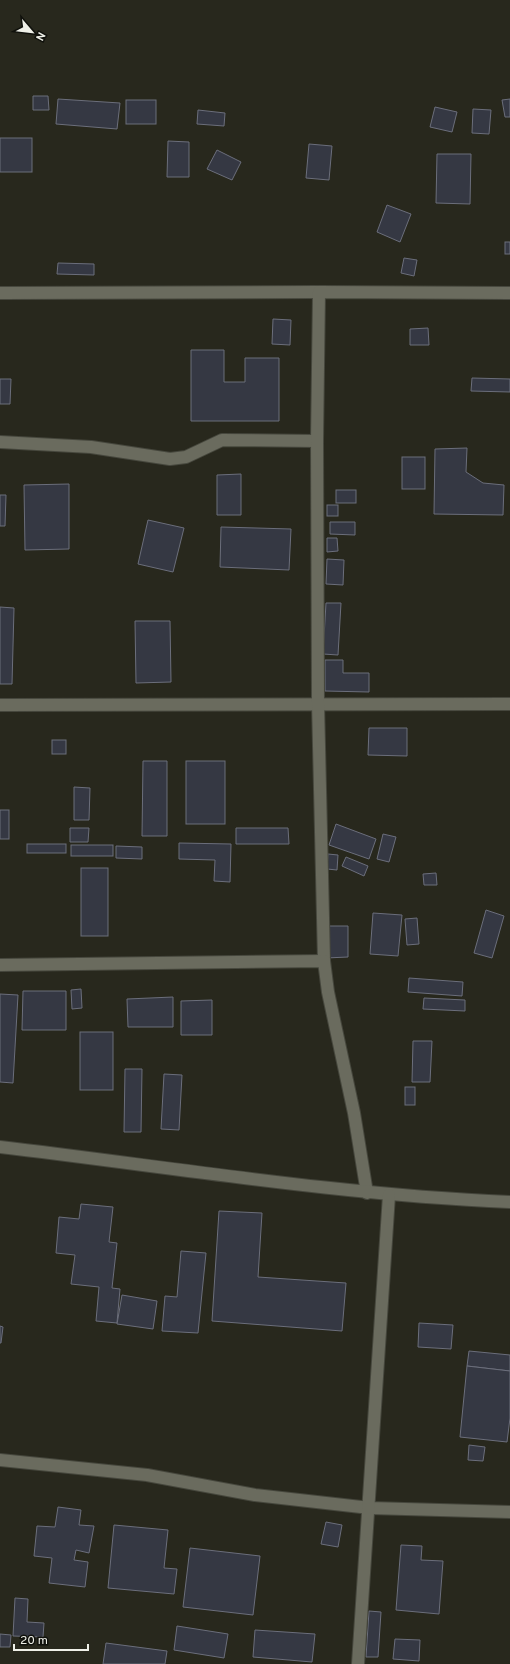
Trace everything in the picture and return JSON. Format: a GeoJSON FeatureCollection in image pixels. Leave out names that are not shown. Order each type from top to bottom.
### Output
{"type":"FeatureCollection","features":[{"type":"Feature","properties":{"kind":"street"},"geometry":{"type":"LineString","coordinates":[[319,292],[317,442],[318,703],[324,961],[328,992],[354,1113],[367,1193]]}},
{"type":"Feature","properties":{"kind":"street"},"geometry":{"type":"LineString","coordinates":[[0,293],[510,293]]}},
{"type":"Feature","properties":{"kind":"street"},"geometry":{"type":"LineString","coordinates":[[0,442],[91,447],[170,459],[186,457],[222,440],[317,442]]}},
{"type":"Feature","properties":{"kind":"street"},"geometry":{"type":"LineString","coordinates":[[0,705],[318,703],[510,704]]}},
{"type":"Feature","properties":{"kind":"street"},"geometry":{"type":"LineString","coordinates":[[0,965],[324,961]]}},
{"type":"Feature","properties":{"kind":"street"},"geometry":{"type":"LineString","coordinates":[[0,1147],[367,1193],[510,1202]]}},
{"type":"Feature","properties":{"kind":"street"},"geometry":{"type":"LineString","coordinates":[[358,1664],[370,1508],[389,1195]]}},
{"type":"Feature","properties":{"kind":"street"},"geometry":{"type":"LineString","coordinates":[[0,1460],[147,1475],[255,1495],[370,1508],[510,1512]]}},
{"type":"Feature","properties":{"kind":"building"},"geometry":{"type":"Polygon","coordinates":[[[33,96],[48,96],[49,110],[33,110],[33,96]]]}},
{"type":"Feature","properties":{"kind":"building"},"geometry":{"type":"Polygon","coordinates":[[[58,99],[120,103],[117,129],[56,124],[58,99]]]}},
{"type":"Feature","properties":{"kind":"building"},"geometry":{"type":"Polygon","coordinates":[[[510,99],[510,117],[505,117],[502,100],[510,99]]]}},
{"type":"Feature","properties":{"kind":"building"},"geometry":{"type":"Polygon","coordinates":[[[126,100],[156,100],[156,124],[126,124],[126,100]]]}},
{"type":"Feature","properties":{"kind":"building"},"geometry":{"type":"Polygon","coordinates":[[[435,107],[457,112],[452,132],[430,127],[435,107]]]}},
{"type":"Feature","properties":{"kind":"building"},"geometry":{"type":"Polygon","coordinates":[[[473,109],[491,110],[489,134],[472,133],[473,109]]]}},
{"type":"Feature","properties":{"kind":"building"},"geometry":{"type":"Polygon","coordinates":[[[198,110],[225,113],[224,126],[197,124],[198,110]]]}},
{"type":"Feature","properties":{"kind":"building"},"geometry":{"type":"Polygon","coordinates":[[[0,138],[32,138],[32,172],[0,172],[0,138]]]}},
{"type":"Feature","properties":{"kind":"building"},"geometry":{"type":"Polygon","coordinates":[[[168,141],[189,142],[189,177],[167,177],[168,141]]]}},
{"type":"Feature","properties":{"kind":"building"},"geometry":{"type":"Polygon","coordinates":[[[309,144],[332,146],[329,180],[306,178],[309,144]]]}},
{"type":"Feature","properties":{"kind":"building"},"geometry":{"type":"Polygon","coordinates":[[[217,150],[241,162],[232,180],[207,169],[217,150]]]}},
{"type":"Feature","properties":{"kind":"building"},"geometry":{"type":"Polygon","coordinates":[[[437,154],[471,154],[470,204],[436,203],[437,154]]]}},
{"type":"Feature","properties":{"kind":"building"},"geometry":{"type":"Polygon","coordinates":[[[387,205],[411,214],[400,242],[377,232],[387,205]]]}},
{"type":"Feature","properties":{"kind":"building"},"geometry":{"type":"Polygon","coordinates":[[[505,242],[510,242],[510,254],[505,254],[505,242]]]}},
{"type":"Feature","properties":{"kind":"building"},"geometry":{"type":"Polygon","coordinates":[[[404,258],[417,260],[414,276],[401,273],[404,258]]]}},
{"type":"Feature","properties":{"kind":"building"},"geometry":{"type":"Polygon","coordinates":[[[58,263],[94,264],[94,275],[57,274],[58,263]]]}},
{"type":"Feature","properties":{"kind":"building"},"geometry":{"type":"Polygon","coordinates":[[[273,319],[291,320],[290,345],[272,344],[273,319]]]}},
{"type":"Feature","properties":{"kind":"building"},"geometry":{"type":"Polygon","coordinates":[[[428,328],[429,345],[410,345],[410,329],[428,328]]]}},
{"type":"Feature","properties":{"kind":"building"},"geometry":{"type":"Polygon","coordinates":[[[191,350],[224,350],[224,382],[245,382],[245,358],[279,358],[279,421],[191,421],[191,350]]]}},
{"type":"Feature","properties":{"kind":"building"},"geometry":{"type":"Polygon","coordinates":[[[472,378],[510,379],[510,392],[471,391],[472,378]]]}},
{"type":"Feature","properties":{"kind":"building"},"geometry":{"type":"Polygon","coordinates":[[[0,379],[11,379],[10,404],[0,404],[0,379]]]}},
{"type":"Feature","properties":{"kind":"building"},"geometry":{"type":"Polygon","coordinates":[[[467,448],[466,472],[483,483],[504,485],[503,515],[434,514],[435,449],[467,448]]]}},
{"type":"Feature","properties":{"kind":"building"},"geometry":{"type":"Polygon","coordinates":[[[402,457],[425,457],[425,489],[402,489],[402,457]]]}},
{"type":"Feature","properties":{"kind":"building"},"geometry":{"type":"Polygon","coordinates":[[[241,474],[241,515],[217,515],[217,475],[241,474]]]}},
{"type":"Feature","properties":{"kind":"building"},"geometry":{"type":"Polygon","coordinates":[[[69,484],[69,549],[25,550],[24,485],[69,484]]]}},
{"type":"Feature","properties":{"kind":"building"},"geometry":{"type":"Polygon","coordinates":[[[336,490],[356,490],[356,503],[336,503],[336,490]]]}},
{"type":"Feature","properties":{"kind":"building"},"geometry":{"type":"Polygon","coordinates":[[[0,495],[6,495],[5,526],[0,526],[0,495]]]}},
{"type":"Feature","properties":{"kind":"building"},"geometry":{"type":"Polygon","coordinates":[[[327,505],[338,505],[338,516],[327,516],[327,505]]]}},
{"type":"Feature","properties":{"kind":"building"},"geometry":{"type":"Polygon","coordinates":[[[148,520],[184,528],[173,572],[138,564],[148,520]]]}},
{"type":"Feature","properties":{"kind":"building"},"geometry":{"type":"Polygon","coordinates":[[[330,522],[355,522],[355,535],[330,534],[330,522]]]}},
{"type":"Feature","properties":{"kind":"building"},"geometry":{"type":"Polygon","coordinates":[[[221,527],[291,529],[289,570],[220,567],[221,527]]]}},
{"type":"Feature","properties":{"kind":"building"},"geometry":{"type":"Polygon","coordinates":[[[327,538],[337,538],[338,551],[327,552],[327,538]]]}},
{"type":"Feature","properties":{"kind":"building"},"geometry":{"type":"Polygon","coordinates":[[[327,559],[344,560],[343,585],[326,584],[327,559]]]}},
{"type":"Feature","properties":{"kind":"building"},"geometry":{"type":"Polygon","coordinates":[[[326,603],[341,603],[338,655],[323,654],[326,603]]]}},
{"type":"Feature","properties":{"kind":"building"},"geometry":{"type":"Polygon","coordinates":[[[0,607],[14,608],[12,684],[0,684],[0,607]]]}},
{"type":"Feature","properties":{"kind":"building"},"geometry":{"type":"Polygon","coordinates":[[[135,621],[170,621],[171,682],[136,683],[135,621]]]}},
{"type":"Feature","properties":{"kind":"building"},"geometry":{"type":"Polygon","coordinates":[[[325,660],[343,660],[343,673],[369,673],[369,692],[325,691],[325,660]]]}},
{"type":"Feature","properties":{"kind":"building"},"geometry":{"type":"Polygon","coordinates":[[[369,728],[407,728],[407,756],[368,755],[369,728]]]}},
{"type":"Feature","properties":{"kind":"building"},"geometry":{"type":"Polygon","coordinates":[[[52,740],[66,740],[66,754],[52,754],[52,740]]]}},
{"type":"Feature","properties":{"kind":"building"},"geometry":{"type":"Polygon","coordinates":[[[143,761],[167,761],[167,836],[142,836],[143,761]]]}},
{"type":"Feature","properties":{"kind":"building"},"geometry":{"type":"Polygon","coordinates":[[[186,761],[225,761],[225,824],[186,824],[186,761]]]}},
{"type":"Feature","properties":{"kind":"building"},"geometry":{"type":"Polygon","coordinates":[[[74,787],[90,788],[89,820],[74,820],[74,787]]]}},
{"type":"Feature","properties":{"kind":"building"},"geometry":{"type":"Polygon","coordinates":[[[0,810],[9,810],[9,839],[0,839],[0,810]]]}},
{"type":"Feature","properties":{"kind":"building"},"geometry":{"type":"Polygon","coordinates":[[[336,824],[376,839],[369,859],[329,845],[336,824]]]}},
{"type":"Feature","properties":{"kind":"building"},"geometry":{"type":"Polygon","coordinates":[[[70,828],[89,828],[88,842],[70,842],[70,828]]]}},
{"type":"Feature","properties":{"kind":"building"},"geometry":{"type":"Polygon","coordinates":[[[236,828],[288,828],[289,844],[236,844],[236,828]]]}},
{"type":"Feature","properties":{"kind":"building"},"geometry":{"type":"Polygon","coordinates":[[[383,834],[396,837],[389,862],[377,859],[383,834]]]}},
{"type":"Feature","properties":{"kind":"building"},"geometry":{"type":"Polygon","coordinates":[[[179,843],[231,844],[230,882],[214,881],[215,860],[179,859],[179,843]]]}},
{"type":"Feature","properties":{"kind":"building"},"geometry":{"type":"Polygon","coordinates":[[[27,844],[66,844],[66,853],[27,853],[27,844]]]}},
{"type":"Feature","properties":{"kind":"building"},"geometry":{"type":"Polygon","coordinates":[[[71,845],[113,845],[113,856],[71,856],[71,845]]]}},
{"type":"Feature","properties":{"kind":"building"},"geometry":{"type":"Polygon","coordinates":[[[116,846],[142,847],[142,859],[116,858],[116,846]]]}},
{"type":"Feature","properties":{"kind":"building"},"geometry":{"type":"Polygon","coordinates":[[[328,854],[338,855],[337,870],[327,869],[328,854]]]}},
{"type":"Feature","properties":{"kind":"building"},"geometry":{"type":"Polygon","coordinates":[[[346,857],[368,866],[364,876],[342,866],[346,857]]]}},
{"type":"Feature","properties":{"kind":"building"},"geometry":{"type":"Polygon","coordinates":[[[81,868],[108,868],[108,936],[81,936],[81,868]]]}},
{"type":"Feature","properties":{"kind":"building"},"geometry":{"type":"Polygon","coordinates":[[[436,873],[437,885],[424,885],[423,874],[436,873]]]}},
{"type":"Feature","properties":{"kind":"building"},"geometry":{"type":"Polygon","coordinates":[[[486,910],[504,916],[492,958],[474,953],[486,910]]]}},
{"type":"Feature","properties":{"kind":"building"},"geometry":{"type":"Polygon","coordinates":[[[373,913],[402,915],[398,956],[370,954],[373,913]]]}},
{"type":"Feature","properties":{"kind":"building"},"geometry":{"type":"Polygon","coordinates":[[[417,918],[419,944],[407,945],[405,919],[417,918]]]}},
{"type":"Feature","properties":{"kind":"building"},"geometry":{"type":"Polygon","coordinates":[[[326,926],[348,926],[348,957],[326,958],[326,926]]]}},
{"type":"Feature","properties":{"kind":"building"},"geometry":{"type":"Polygon","coordinates":[[[409,978],[463,982],[462,996],[408,992],[409,978]]]}},
{"type":"Feature","properties":{"kind":"building"},"geometry":{"type":"Polygon","coordinates":[[[81,989],[82,1008],[72,1009],[71,990],[81,989]]]}},
{"type":"Feature","properties":{"kind":"building"},"geometry":{"type":"Polygon","coordinates":[[[23,991],[66,991],[66,1030],[22,1030],[23,991]]]}},
{"type":"Feature","properties":{"kind":"building"},"geometry":{"type":"Polygon","coordinates":[[[0,994],[18,995],[13,1083],[0,1082],[0,994]]]}},
{"type":"Feature","properties":{"kind":"building"},"geometry":{"type":"Polygon","coordinates":[[[173,997],[173,1027],[128,1027],[127,999],[173,997]]]}},
{"type":"Feature","properties":{"kind":"building"},"geometry":{"type":"Polygon","coordinates":[[[424,998],[465,1000],[465,1011],[423,1009],[424,998]]]}},
{"type":"Feature","properties":{"kind":"building"},"geometry":{"type":"Polygon","coordinates":[[[212,1000],[212,1035],[181,1035],[181,1001],[212,1000]]]}},
{"type":"Feature","properties":{"kind":"building"},"geometry":{"type":"Polygon","coordinates":[[[80,1032],[113,1032],[113,1090],[80,1090],[80,1032]]]}},
{"type":"Feature","properties":{"kind":"building"},"geometry":{"type":"Polygon","coordinates":[[[413,1041],[432,1041],[430,1082],[412,1082],[413,1041]]]}},
{"type":"Feature","properties":{"kind":"building"},"geometry":{"type":"Polygon","coordinates":[[[125,1069],[142,1069],[141,1132],[124,1132],[125,1069]]]}},
{"type":"Feature","properties":{"kind":"building"},"geometry":{"type":"Polygon","coordinates":[[[164,1074],[182,1075],[179,1130],[161,1129],[164,1074]]]}},
{"type":"Feature","properties":{"kind":"building"},"geometry":{"type":"Polygon","coordinates":[[[405,1087],[415,1087],[415,1105],[405,1105],[405,1087]]]}},
{"type":"Feature","properties":{"kind":"building"},"geometry":{"type":"Polygon","coordinates":[[[81,1204],[113,1207],[109,1242],[117,1243],[112,1288],[120,1289],[117,1323],[96,1321],[99,1287],[71,1284],[75,1255],[56,1253],[59,1217],[79,1219],[81,1204]]]}},
{"type":"Feature","properties":{"kind":"building"},"geometry":{"type":"Polygon","coordinates":[[[219,1211],[262,1213],[258,1277],[346,1283],[342,1331],[212,1321],[219,1211]]]}},
{"type":"Feature","properties":{"kind":"building"},"geometry":{"type":"Polygon","coordinates":[[[181,1251],[206,1253],[198,1333],[162,1331],[165,1296],[177,1297],[181,1251]]]}},
{"type":"Feature","properties":{"kind":"building"},"geometry":{"type":"Polygon","coordinates":[[[122,1295],[157,1301],[153,1329],[117,1324],[122,1295]]]}},
{"type":"Feature","properties":{"kind":"building"},"geometry":{"type":"Polygon","coordinates":[[[419,1323],[453,1325],[451,1349],[418,1347],[419,1323]]]}},
{"type":"Feature","properties":{"kind":"building"},"geometry":{"type":"Polygon","coordinates":[[[0,1326],[3,1327],[1,1343],[0,1343],[0,1326]]]}},
{"type":"Feature","properties":{"kind":"building"},"geometry":{"type":"Polygon","coordinates":[[[469,1351],[510,1355],[510,1371],[467,1366],[469,1351]]]}},
{"type":"Feature","properties":{"kind":"building"},"geometry":{"type":"Polygon","coordinates":[[[467,1366],[510,1371],[510,1418],[507,1442],[460,1437],[467,1366]]]}},
{"type":"Feature","properties":{"kind":"building"},"geometry":{"type":"Polygon","coordinates":[[[469,1445],[485,1447],[483,1461],[468,1460],[469,1445]]]}},
{"type":"Feature","properties":{"kind":"building"},"geometry":{"type":"Polygon","coordinates":[[[58,1507],[81,1510],[79,1525],[94,1526],[89,1553],[76,1550],[74,1560],[88,1562],[85,1587],[49,1583],[52,1558],[34,1556],[37,1526],[55,1527],[58,1507]]]}},
{"type":"Feature","properties":{"kind":"building"},"geometry":{"type":"Polygon","coordinates":[[[326,1522],[342,1525],[338,1547],[321,1544],[326,1522]]]}},
{"type":"Feature","properties":{"kind":"building"},"geometry":{"type":"Polygon","coordinates":[[[114,1525],[168,1530],[164,1568],[177,1569],[174,1594],[108,1588],[114,1525]]]}},
{"type":"Feature","properties":{"kind":"building"},"geometry":{"type":"Polygon","coordinates":[[[401,1545],[422,1546],[421,1560],[443,1561],[439,1614],[396,1610],[401,1545]]]}},
{"type":"Feature","properties":{"kind":"building"},"geometry":{"type":"Polygon","coordinates":[[[190,1548],[260,1556],[253,1615],[183,1607],[190,1548]]]}},
{"type":"Feature","properties":{"kind":"building"},"geometry":{"type":"Polygon","coordinates":[[[15,1598],[28,1599],[27,1622],[44,1623],[43,1637],[13,1636],[15,1598]]]}},
{"type":"Feature","properties":{"kind":"building"},"geometry":{"type":"Polygon","coordinates":[[[369,1611],[381,1612],[378,1657],[366,1657],[369,1611]]]}},
{"type":"Feature","properties":{"kind":"building"},"geometry":{"type":"Polygon","coordinates":[[[177,1626],[228,1634],[224,1658],[174,1650],[177,1626]]]}},
{"type":"Feature","properties":{"kind":"building"},"geometry":{"type":"Polygon","coordinates":[[[255,1630],[315,1634],[312,1662],[253,1657],[255,1630]]]}},
{"type":"Feature","properties":{"kind":"building"},"geometry":{"type":"Polygon","coordinates":[[[0,1634],[11,1635],[10,1647],[0,1647],[0,1634]]]}},
{"type":"Feature","properties":{"kind":"building"},"geometry":{"type":"Polygon","coordinates":[[[395,1639],[420,1640],[419,1661],[393,1659],[395,1639]]]}},
{"type":"Feature","properties":{"kind":"building"},"geometry":{"type":"Polygon","coordinates":[[[106,1643],[167,1651],[165,1664],[103,1664],[106,1643]]]}}]}
